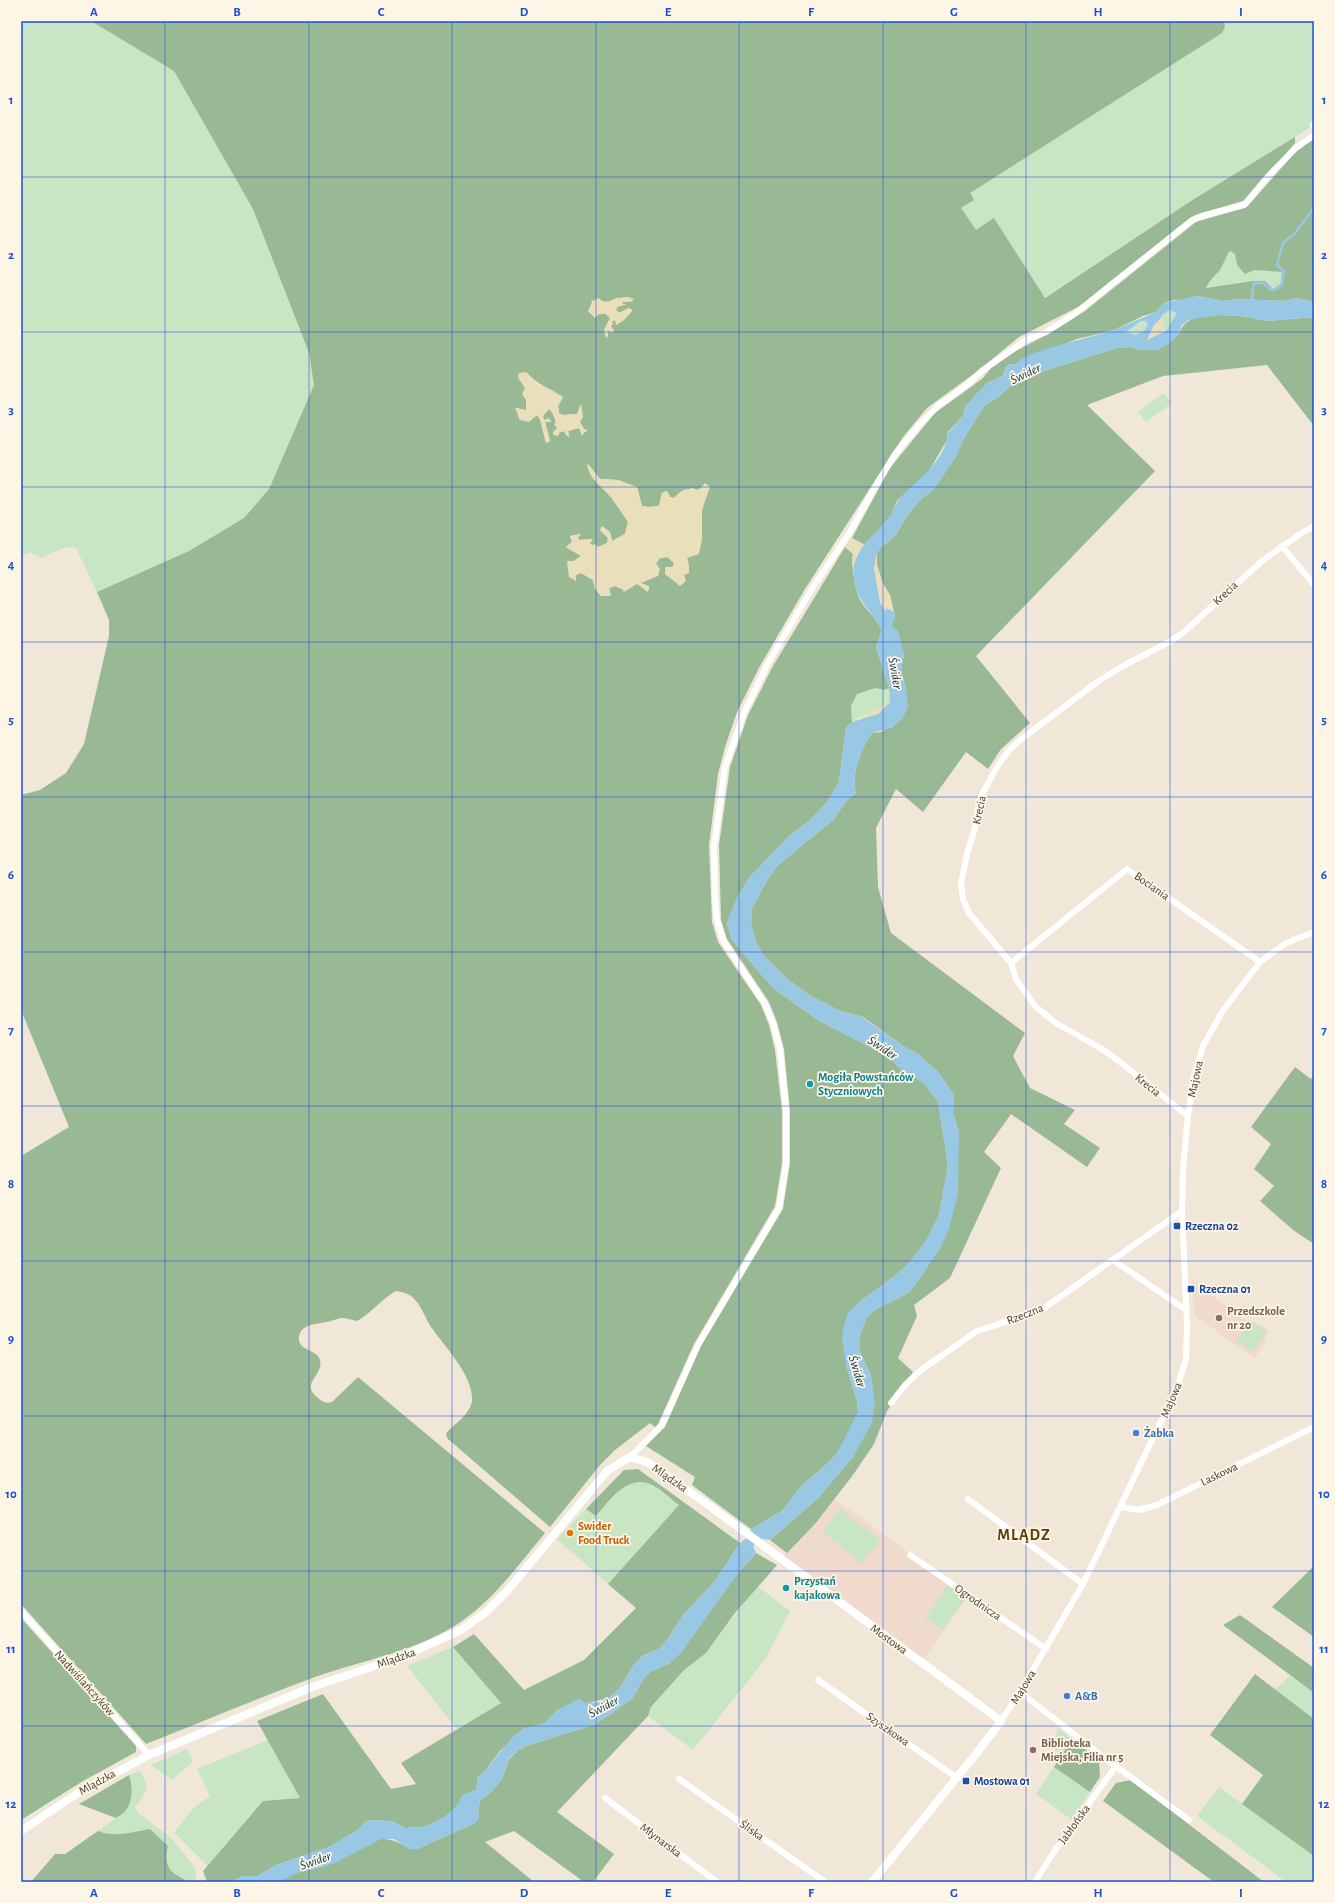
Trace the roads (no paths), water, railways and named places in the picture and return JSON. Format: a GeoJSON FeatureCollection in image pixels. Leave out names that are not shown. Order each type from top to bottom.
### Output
{"type":"FeatureCollection","features":[{"type":"Feature","properties":{"kind":"street"},"geometry":{"type":"LineString","coordinates":[[630,1457],[662,1425],[698,1345],[778,1208],[781,1198],[786,1164],[786,1110],[780,1049],[773,1024],[764,1004],[723,940],[717,920],[714,846],[727,759],[744,713],[768,663],[814,586],[850,532],[895,454],[920,424],[939,405],[964,387],[999,358],[1026,340],[1046,332],[1073,315],[1192,220],[1244,205],[1270,174],[1296,148],[1314,135]]}},
{"type":"Feature","properties":{"kind":"street","name":"Krecia"},"geometry":{"type":"LineString","coordinates":[[1188,1116],[1102,1049],[1056,1023],[1035,1006],[1016,979],[1011,963],[969,913],[962,899],[961,884],[967,854],[976,828],[980,798],[997,767],[1009,750],[1038,725],[1097,682],[1123,666],[1170,642],[1184,632],[1244,576],[1282,546],[1314,526]]}},
{"type":"Feature","properties":{"kind":"street"},"geometry":{"type":"LineString","coordinates":[[1282,546],[1314,585]]}},
{"type":"Feature","properties":{"kind":"street","name":"Bociania"},"geometry":{"type":"LineString","coordinates":[[1011,963],[1127,869],[1260,962]]}},
{"type":"Feature","properties":{"kind":"street","name":"Majowa"},"geometry":{"type":"LineString","coordinates":[[872,1882],[957,1778],[1001,1721],[1020,1692],[1083,1584],[1177,1388],[1186,1359],[1186,1310],[1182,1211],[1183,1168],[1188,1116],[1194,1076],[1203,1046],[1222,1012],[1260,962],[1286,943],[1314,932]]}},
{"type":"Feature","properties":{"kind":"street","name":"Rzeczna"},"geometry":{"type":"LineString","coordinates":[[891,1403],[905,1385],[921,1370],[977,1330],[1040,1311],[1182,1211]]}},
{"type":"Feature","properties":{"kind":"street"},"geometry":{"type":"LineString","coordinates":[[1113,1260],[1186,1310]]}},
{"type":"Feature","properties":{"kind":"street","name":"Laskowa"},"geometry":{"type":"LineString","coordinates":[[1121,1507],[1139,1510],[1157,1505],[1314,1427]]}},
{"type":"Feature","properties":{"kind":"street","name":"Mlądzka"},"geometry":{"type":"LineString","coordinates":[[21,1831],[78,1793],[149,1756],[312,1687],[401,1658],[461,1630],[486,1612],[508,1590],[607,1471],[630,1457],[647,1462],[777,1556]]}},
{"type":"Feature","properties":{"kind":"street"},"geometry":{"type":"LineString","coordinates":[[968,1499],[1083,1584]]}},
{"type":"Feature","properties":{"kind":"street","name":"Ogrodnicza"},"geometry":{"type":"LineString","coordinates":[[910,1555],[1046,1649]]}},
{"type":"Feature","properties":{"kind":"street","name":"Mostowa"},"geometry":{"type":"LineString","coordinates":[[777,1556],[1001,1721]]}},
{"type":"Feature","properties":{"kind":"street","name":"Nadwiślańczyków"},"geometry":{"type":"LineString","coordinates":[[21,1611],[149,1756]]}},
{"type":"Feature","properties":{"kind":"street","name":"Szyszkowa"},"geometry":{"type":"LineString","coordinates":[[818,1680],[957,1778]]}},
{"type":"Feature","properties":{"kind":"street"},"geometry":{"type":"LineString","coordinates":[[1020,1692],[1189,1820]]}},
{"type":"Feature","properties":{"kind":"street","name":"Jabłońska"},"geometry":{"type":"LineString","coordinates":[[1034,1882],[1055,1850],[1116,1766]]}},
{"type":"Feature","properties":{"kind":"street","name":"Śliska"},"geometry":{"type":"LineString","coordinates":[[679,1779],[825,1882]]}},
{"type":"Feature","properties":{"kind":"street","name":"Młynarska"},"geometry":{"type":"LineString","coordinates":[[605,1798],[717,1882]]}},
{"type":"Feature","properties":{"kind":"water","name":"Świder"},"geometry":{"type":"Polygon","coordinates":[[[1197,296],[1223,301],[1239,299],[1285,301],[1296,298],[1314,302],[1314,317],[1268,321],[1241,316],[1218,315],[1188,320],[1181,326],[1179,334],[1169,344],[1157,350],[1141,350],[1131,347],[1117,348],[1047,370],[1021,380],[984,406],[965,436],[955,458],[933,490],[922,498],[906,517],[896,535],[881,547],[877,553],[874,568],[880,603],[886,611],[887,608],[894,612],[895,616],[891,626],[898,631],[904,654],[901,670],[908,707],[903,718],[892,728],[872,733],[864,746],[858,762],[855,778],[856,793],[847,800],[833,820],[778,865],[766,882],[752,908],[751,923],[756,942],[764,956],[786,978],[809,995],[840,1011],[862,1017],[903,1046],[918,1054],[938,1072],[954,1095],[953,1113],[959,1133],[958,1193],[949,1229],[941,1246],[916,1284],[908,1293],[876,1309],[867,1318],[860,1335],[860,1352],[871,1375],[875,1402],[872,1423],[853,1457],[818,1498],[770,1540],[761,1539],[753,1546],[756,1553],[738,1573],[681,1653],[670,1663],[650,1672],[644,1678],[632,1699],[596,1724],[526,1746],[518,1750],[509,1758],[502,1779],[492,1791],[480,1801],[478,1810],[479,1818],[475,1823],[417,1849],[409,1849],[394,1839],[381,1839],[337,1862],[320,1868],[297,1873],[278,1882],[230,1882],[244,1876],[258,1876],[276,1865],[329,1847],[358,1830],[366,1821],[381,1820],[394,1822],[405,1828],[424,1827],[445,1817],[456,1806],[463,1795],[476,1790],[478,1777],[484,1772],[514,1735],[523,1729],[545,1723],[557,1710],[579,1699],[586,1703],[599,1702],[609,1698],[619,1689],[633,1666],[642,1656],[659,1649],[667,1640],[684,1614],[715,1581],[740,1543],[749,1536],[751,1529],[782,1511],[801,1486],[826,1465],[837,1453],[858,1412],[857,1401],[846,1365],[842,1338],[848,1313],[858,1303],[896,1275],[910,1262],[926,1241],[939,1215],[948,1165],[938,1102],[924,1083],[903,1071],[889,1057],[818,1020],[773,988],[732,940],[727,922],[738,896],[749,878],[789,836],[810,820],[828,801],[839,782],[846,728],[852,722],[878,714],[890,702],[889,688],[876,647],[882,630],[862,601],[854,578],[856,559],[860,551],[889,517],[900,498],[937,460],[946,443],[947,434],[963,416],[965,407],[987,383],[1005,374],[1004,368],[1008,365],[1016,364],[1021,359],[1039,351],[1114,330],[1156,312],[1164,303],[1197,296]],[[1170,310],[1162,315],[1154,325],[1147,340],[1166,331],[1177,313],[1170,310]],[[1141,321],[1126,332],[1136,335],[1145,330],[1148,324],[1145,321],[1141,321]]]}},
{"type":"Feature","properties":{"kind":"waterway"},"geometry":{"type":"LineString","coordinates":[[1251,303],[1254,283],[1263,283],[1272,290],[1280,286],[1283,281],[1284,271],[1277,265],[1283,243],[1295,233],[1314,208]]}},
{"type":"Feature","properties":{"kind":"place","name":"Mogiła Powstańców Styczniowych"},"geometry":{"type":"Point","coordinates":[810,1084]}},
{"type":"Feature","properties":{"kind":"place","name":"Rzeczna 02"},"geometry":{"type":"Point","coordinates":[1177,1226]}},
{"type":"Feature","properties":{"kind":"place","name":"Rzeczna 01"},"geometry":{"type":"Point","coordinates":[1191,1289]}},
{"type":"Feature","properties":{"kind":"place","name":"Przedszkole nr 20"},"geometry":{"type":"Point","coordinates":[1219,1318]}},
{"type":"Feature","properties":{"kind":"place","name":"Żabka"},"geometry":{"type":"Point","coordinates":[1136,1433]}},
{"type":"Feature","properties":{"kind":"place","name":"Swider Food Truck"},"geometry":{"type":"Point","coordinates":[570,1533]}},
{"type":"Feature","properties":{"kind":"place","name":"Przystań kajakowa"},"geometry":{"type":"Point","coordinates":[786,1588]}},
{"type":"Feature","properties":{"kind":"place","name":"A&B"},"geometry":{"type":"Point","coordinates":[1067,1696]}},
{"type":"Feature","properties":{"kind":"place","name":"Biblioteka Miejska, Filia nr 5"},"geometry":{"type":"Point","coordinates":[1033,1750]}},
{"type":"Feature","properties":{"kind":"place","name":"Mostowa 01"},"geometry":{"type":"Point","coordinates":[966,1781]}},
{"type":"Feature","properties":{"kind":"district","name":"MLĄDZ"},"geometry":{"type":"Point","coordinates":[1024,1534]}}]}
